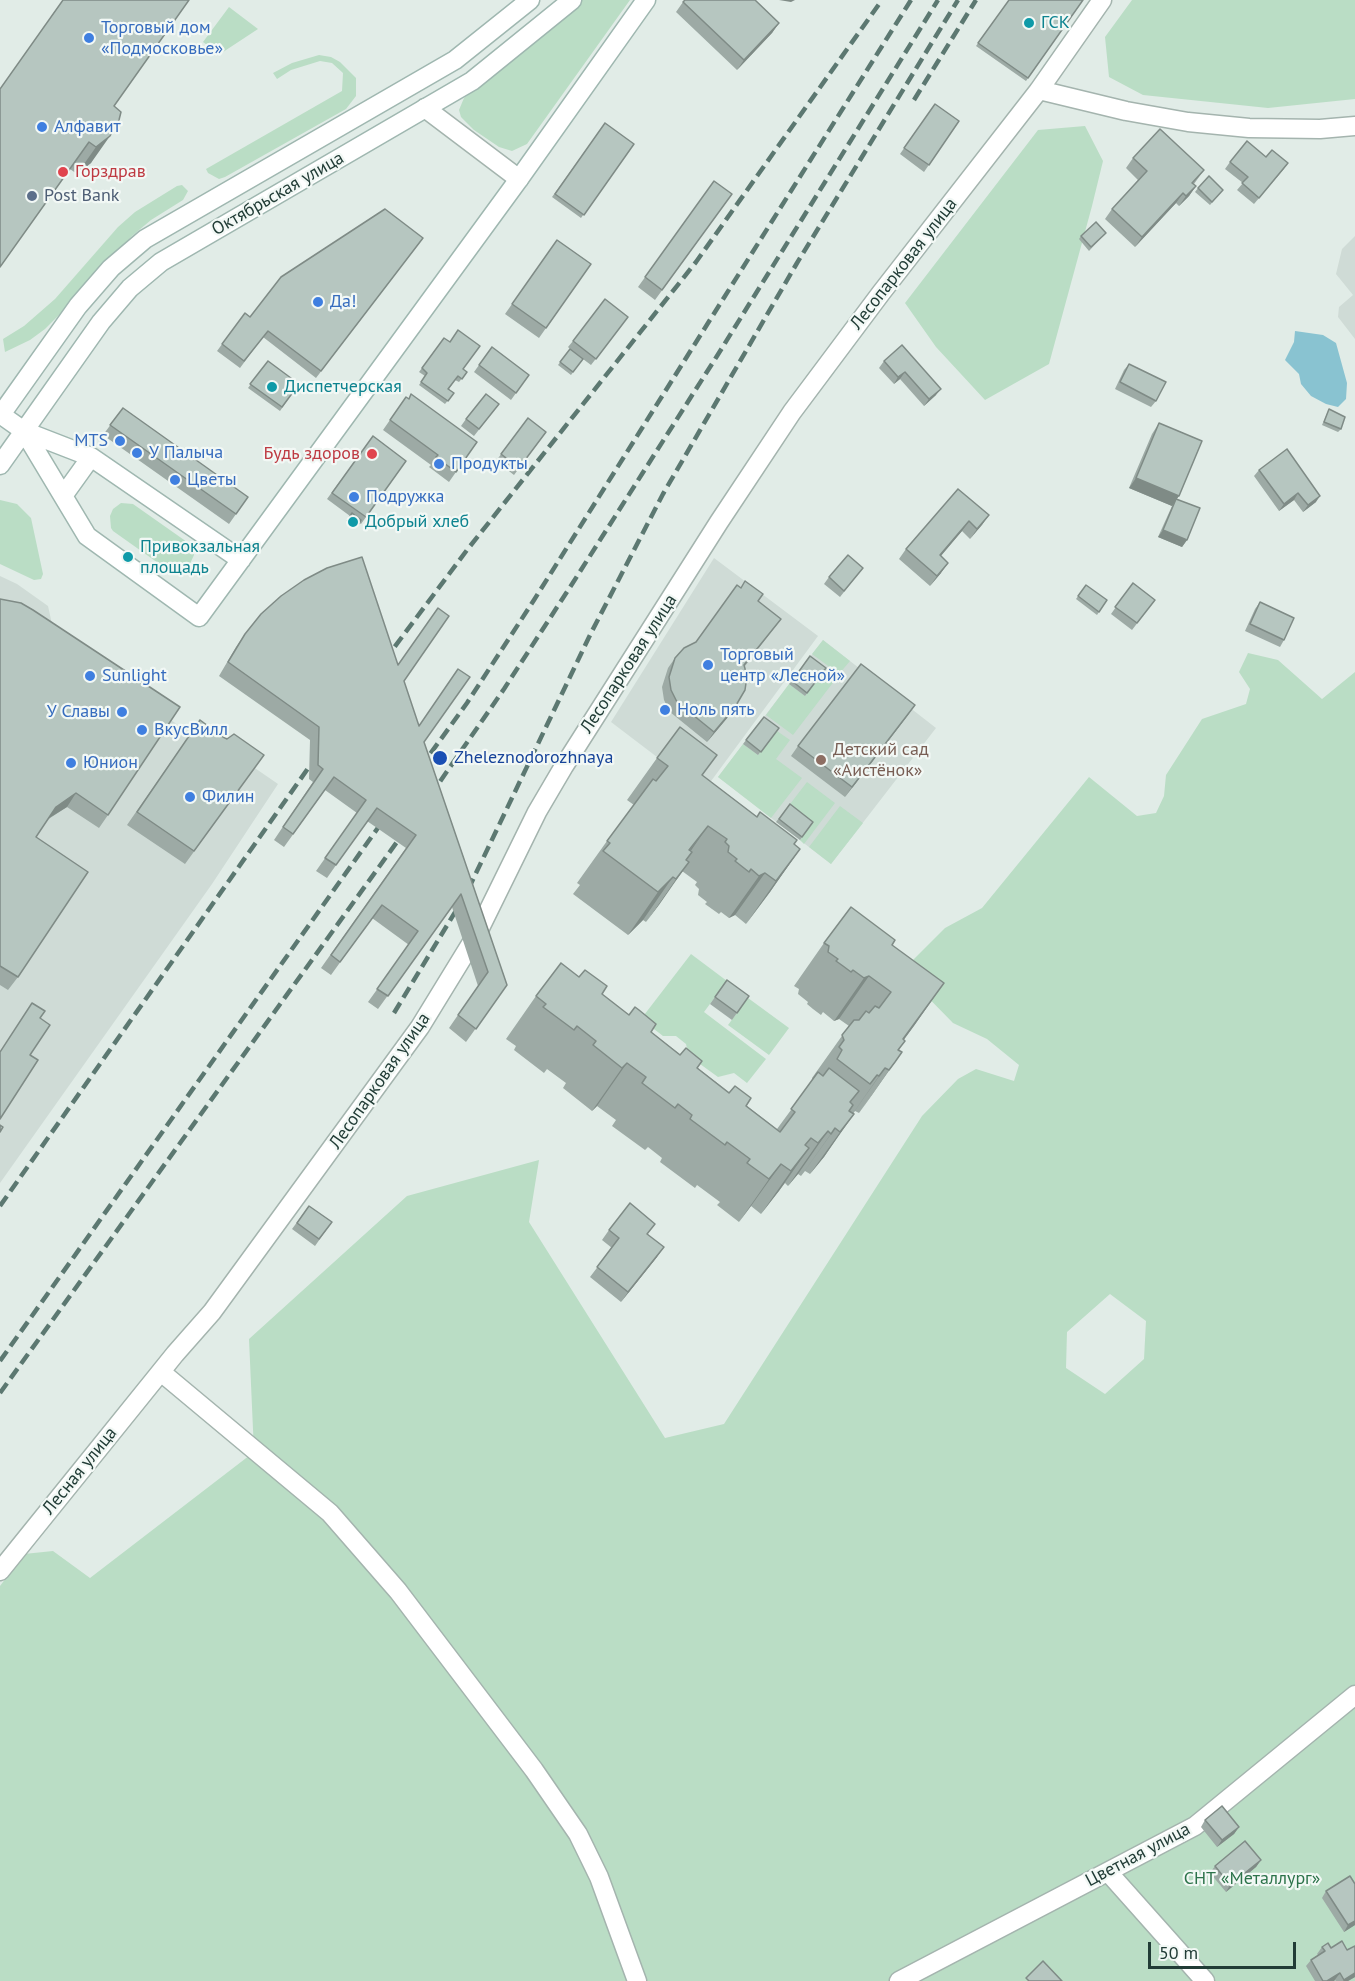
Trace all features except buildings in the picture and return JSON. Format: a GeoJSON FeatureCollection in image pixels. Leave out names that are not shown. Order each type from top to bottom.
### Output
{"type":"FeatureCollection","features":[{"type":"Feature","properties":{"kind":"street","name":"Октябрьская улица"},"geometry":{"type":"LineString","coordinates":[[0,415],[78,306],[111,268],[145,239],[455,60],[530,0]]}},
{"type":"Feature","properties":{"kind":"street","name":"Октябрьская улица"},"geometry":{"type":"LineString","coordinates":[[0,465],[100,322],[130,288],[161,262],[472,81],[572,0]]}},
{"type":"Feature","properties":{"kind":"street"},"geometry":{"type":"LineString","coordinates":[[24,431],[87,536],[199,617],[519,179],[646,0]]}},
{"type":"Feature","properties":{"kind":"street","name":"Лесопарковая улица"},"geometry":{"type":"LineString","coordinates":[[161,1372],[212,1312],[420,1028],[477,934],[537,812],[564,766],[719,522],[792,412],[880,293],[1039,90],[1102,0]]}},
{"type":"Feature","properties":{"kind":"street"},"geometry":{"type":"LineString","coordinates":[[1039,90],[1126,111],[1188,122],[1261,128],[1320,129],[1355,126]]}},
{"type":"Feature","properties":{"kind":"street"},"geometry":{"type":"LineString","coordinates":[[425,108],[519,179]]}},
{"type":"Feature","properties":{"kind":"street"},"geometry":{"type":"LineString","coordinates":[[0,415],[24,431],[91,457],[241,560]]}},
{"type":"Feature","properties":{"kind":"street"},"geometry":{"type":"LineString","coordinates":[[63,496],[91,457]]}},
{"type":"Feature","properties":{"kind":"street"},"geometry":{"type":"LineString","coordinates":[[161,1372],[330,1513],[398,1591],[534,1770],[578,1834],[599,1877],[637,1981]]}},
{"type":"Feature","properties":{"kind":"street","name":"Лесная улица"},"geometry":{"type":"LineString","coordinates":[[0,1570],[161,1372]]}},
{"type":"Feature","properties":{"kind":"street","name":"Цветная улица"},"geometry":{"type":"LineString","coordinates":[[899,1981],[1195,1826],[1355,1695]]}},
{"type":"Feature","properties":{"kind":"street"},"geometry":{"type":"LineString","coordinates":[[1108,1872],[1205,1981]]}},
{"type":"Feature","properties":{"kind":"shaded area"},"geometry":{"type":"Polygon","coordinates":[[[1355,236],[1355,339],[1338,317],[1339,307],[1353,295],[1336,274],[1342,249],[1355,236]]]}},
{"type":"Feature","properties":{"kind":"shaded area"},"geometry":{"type":"Polygon","coordinates":[[[714,558],[818,636],[703,792],[611,722],[714,558]]]}},
{"type":"Feature","properties":{"kind":"shaded area"},"geometry":{"type":"Polygon","coordinates":[[[0,576],[17,584],[48,606],[52,624],[171,720],[190,734],[217,742],[278,784],[212,884],[0,1183],[0,576]]]}},
{"type":"Feature","properties":{"kind":"shaded area","name":"Детский сад «Аистёнок»"},"geometry":{"type":"Polygon","coordinates":[[[823,640],[936,728],[831,864],[718,777],[823,640]]]}},
{"type":"Feature","properties":{"kind":"green space"},"geometry":{"type":"Polygon","coordinates":[[[580,0],[630,0],[527,144],[512,151],[499,147],[474,130],[461,117],[459,110],[464,98],[580,0]]]}},
{"type":"Feature","properties":{"kind":"green space"},"geometry":{"type":"Polygon","coordinates":[[[1132,0],[1355,0],[1355,99],[1268,108],[1143,95],[1109,77],[1105,37],[1132,0]]]}},
{"type":"Feature","properties":{"kind":"green space"},"geometry":{"type":"Polygon","coordinates":[[[229,7],[258,29],[220,54],[203,42],[229,7]]]}},
{"type":"Feature","properties":{"kind":"green space"},"geometry":{"type":"Polygon","coordinates":[[[319,55],[331,57],[340,62],[356,78],[356,96],[346,109],[225,177],[219,179],[208,173],[206,169],[342,91],[343,73],[332,63],[320,61],[291,70],[277,79],[273,73],[292,63],[319,55]]]}},
{"type":"Feature","properties":{"kind":"green space"},"geometry":{"type":"Polygon","coordinates":[[[1085,126],[1103,161],[1049,364],[985,400],[936,347],[905,303],[1038,130],[1085,126]]]}},
{"type":"Feature","properties":{"kind":"green space"},"geometry":{"type":"Polygon","coordinates":[[[182,185],[188,191],[183,200],[151,220],[132,236],[45,329],[30,340],[5,352],[3,339],[24,326],[55,299],[118,227],[135,212],[182,185]]]}},
{"type":"Feature","properties":{"kind":"green space"},"geometry":{"type":"Polygon","coordinates":[[[0,500],[17,504],[31,518],[43,574],[41,579],[34,580],[0,564],[0,500]]]}},
{"type":"Feature","properties":{"kind":"green space"},"geometry":{"type":"Polygon","coordinates":[[[121,503],[133,504],[187,542],[193,549],[194,555],[189,566],[179,572],[168,570],[113,531],[110,516],[113,509],[121,503]]]}},
{"type":"Feature","properties":{"kind":"green space"},"geometry":{"type":"Polygon","coordinates":[[[823,640],[850,661],[839,674],[812,654],[823,640]]]}},
{"type":"Feature","properties":{"kind":"green space","name":"СНТ «Металлург»"},"geometry":{"type":"Polygon","coordinates":[[[1248,653],[1278,660],[1322,699],[1355,672],[1355,1981],[0,1981],[0,1586],[24,1554],[53,1551],[90,1578],[254,1452],[249,1339],[407,1196],[539,1160],[529,1222],[665,1438],[724,1424],[922,1116],[958,1079],[976,1069],[1014,1081],[1019,1065],[987,1039],[953,1023],[907,976],[907,966],[945,928],[982,908],[1089,777],[1137,816],[1156,813],[1164,796],[1166,775],[1202,719],[1246,704],[1250,689],[1239,672],[1248,653]],[[1110,1294],[1067,1332],[1066,1368],[1105,1394],[1144,1359],[1146,1321],[1110,1294]]]}},
{"type":"Feature","properties":{"kind":"green space"},"geometry":{"type":"Polygon","coordinates":[[[824,672],[835,680],[793,735],[766,715],[789,684],[805,696],[824,672]]]}},
{"type":"Feature","properties":{"kind":"green space"},"geometry":{"type":"Polygon","coordinates":[[[777,731],[790,740],[776,759],[802,778],[771,818],[718,777],[743,744],[758,755],[777,731]]]}},
{"type":"Feature","properties":{"kind":"green space"},"geometry":{"type":"Polygon","coordinates":[[[807,782],[835,803],[804,844],[800,840],[811,826],[787,808],[807,782]]]}},
{"type":"Feature","properties":{"kind":"green space"},"geometry":{"type":"Polygon","coordinates":[[[840,806],[863,823],[831,864],[809,847],[840,806]]]}},
{"type":"Feature","properties":{"kind":"green space"},"geometry":{"type":"Polygon","coordinates":[[[691,954],[727,981],[704,1012],[766,1059],[747,1083],[734,1073],[718,1077],[689,1056],[686,1044],[676,1036],[663,1036],[641,1019],[691,954]]]}},
{"type":"Feature","properties":{"kind":"green space"},"geometry":{"type":"Polygon","coordinates":[[[748,998],[789,1028],[769,1055],[728,1025],[748,998]]]}},
{"type":"Feature","properties":{"kind":"water"},"geometry":{"type":"Polygon","coordinates":[[[1295,331],[1323,335],[1336,343],[1347,383],[1346,399],[1338,407],[1311,396],[1301,384],[1299,374],[1285,360],[1294,342],[1295,331]]]}},
{"type":"Feature","properties":{"kind":"railway"},"geometry":{"type":"LineString","coordinates":[[384,661],[467,550],[696,262],[882,0]]}},
{"type":"Feature","properties":{"kind":"railway"},"geometry":{"type":"LineString","coordinates":[[420,768],[467,703],[534,600],[911,0]]}},
{"type":"Feature","properties":{"kind":"railway"},"geometry":{"type":"LineString","coordinates":[[430,796],[504,689],[574,581],[938,0]]}},
{"type":"Feature","properties":{"kind":"railway"},"geometry":{"type":"LineString","coordinates":[[394,1013],[466,894],[591,633],[663,494],[797,263],[958,0]]}},
{"type":"Feature","properties":{"kind":"railway"},"geometry":{"type":"LineString","coordinates":[[914,100],[976,0]]}},
{"type":"Feature","properties":{"kind":"railway"},"geometry":{"type":"LineString","coordinates":[[0,1206],[309,767]]}},
{"type":"Feature","properties":{"kind":"railway"},"geometry":{"type":"LineString","coordinates":[[0,1361],[387,815]]}},
{"type":"Feature","properties":{"kind":"railway"},"geometry":{"type":"LineString","coordinates":[[0,1393],[407,828]]}},
{"type":"Feature","properties":{"kind":"place","name":"ГСК"},"geometry":{"type":"Point","coordinates":[1029,23]}},
{"type":"Feature","properties":{"kind":"place","name":"Торговый дом «Подмосковье»"},"geometry":{"type":"Point","coordinates":[89,38]}},
{"type":"Feature","properties":{"kind":"place","name":"Алфавит"},"geometry":{"type":"Point","coordinates":[42,127]}},
{"type":"Feature","properties":{"kind":"place","name":"Горздрав"},"geometry":{"type":"Point","coordinates":[63,172]}},
{"type":"Feature","properties":{"kind":"place","name":"Post Bank"},"geometry":{"type":"Point","coordinates":[32,196]}},
{"type":"Feature","properties":{"kind":"place","name":"Да!"},"geometry":{"type":"Point","coordinates":[318,302]}},
{"type":"Feature","properties":{"kind":"place","name":"Диспетчерская"},"geometry":{"type":"Point","coordinates":[272,387]}},
{"type":"Feature","properties":{"kind":"place","name":"MTS"},"geometry":{"type":"Point","coordinates":[120,441]}},
{"type":"Feature","properties":{"kind":"place","name":"У Палыча"},"geometry":{"type":"Point","coordinates":[137,453]}},
{"type":"Feature","properties":{"kind":"place","name":"Будь здоров"},"geometry":{"type":"Point","coordinates":[372,454]}},
{"type":"Feature","properties":{"kind":"place","name":"Продукты"},"geometry":{"type":"Point","coordinates":[439,464]}},
{"type":"Feature","properties":{"kind":"place","name":"Цветы"},"geometry":{"type":"Point","coordinates":[175,480]}},
{"type":"Feature","properties":{"kind":"place","name":"Подружка"},"geometry":{"type":"Point","coordinates":[354,497]}},
{"type":"Feature","properties":{"kind":"place","name":"Добрый хлеб"},"geometry":{"type":"Point","coordinates":[353,522]}},
{"type":"Feature","properties":{"kind":"place","name":"Привокзальная площадь"},"geometry":{"type":"Point","coordinates":[128,557]}},
{"type":"Feature","properties":{"kind":"place","name":"Торговый центр «Лесной»"},"geometry":{"type":"Point","coordinates":[708,665]}},
{"type":"Feature","properties":{"kind":"place","name":"Sunlight"},"geometry":{"type":"Point","coordinates":[90,676]}},
{"type":"Feature","properties":{"kind":"place","name":"Ноль пять"},"geometry":{"type":"Point","coordinates":[665,710]}},
{"type":"Feature","properties":{"kind":"place","name":"У Славы"},"geometry":{"type":"Point","coordinates":[122,712]}},
{"type":"Feature","properties":{"kind":"place","name":"ВкусВилл"},"geometry":{"type":"Point","coordinates":[142,730]}},
{"type":"Feature","properties":{"kind":"place","name":"Zheleznodorozhnаyа"},"geometry":{"type":"Point","coordinates":[440,758]}},
{"type":"Feature","properties":{"kind":"place","name":"Детский сад «Аистёнок»"},"geometry":{"type":"Point","coordinates":[821,760]}},
{"type":"Feature","properties":{"kind":"place","name":"Юнион"},"geometry":{"type":"Point","coordinates":[71,763]}},
{"type":"Feature","properties":{"kind":"place","name":"Филин"},"geometry":{"type":"Point","coordinates":[190,797]}}]}
